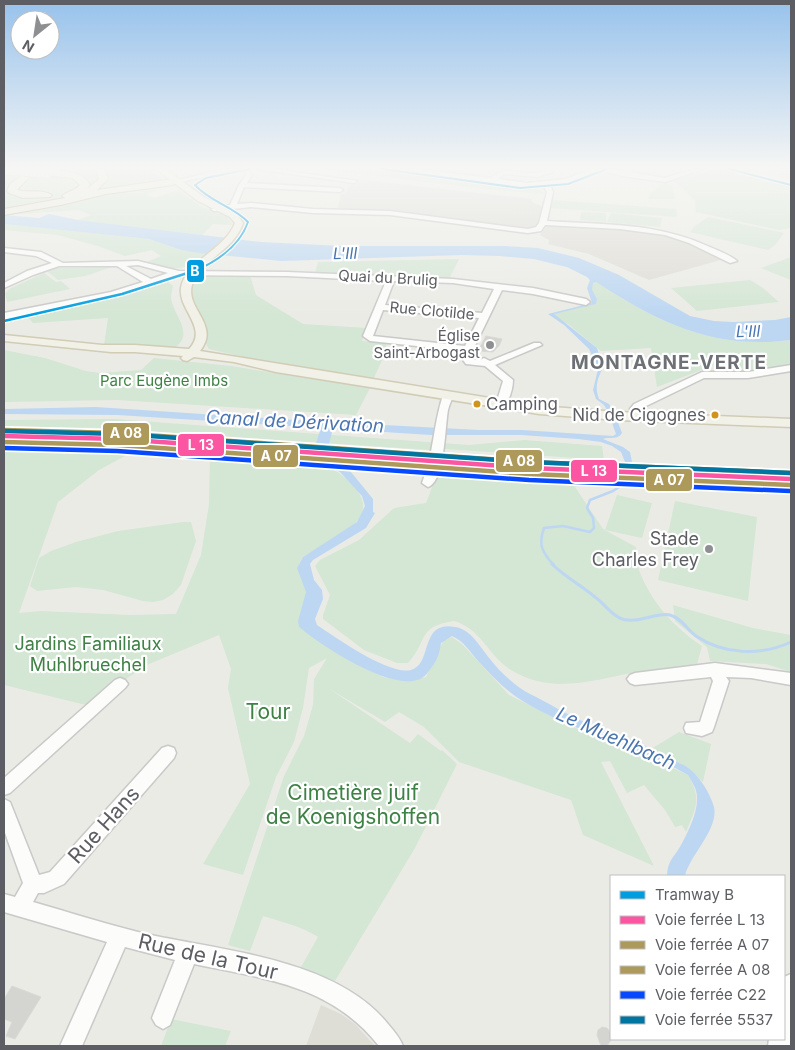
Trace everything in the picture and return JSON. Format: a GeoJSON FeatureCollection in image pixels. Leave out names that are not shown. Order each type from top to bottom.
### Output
{"type":"FeatureCollection","features":[{"type":"Feature","properties":{"kind":"main road"},"geometry":{"type":"LineString","coordinates":[[233,218],[238,230],[214,254],[179,284],[177,294],[196,340],[207,351],[281,369]]}},
{"type":"Feature","properties":{"kind":"main road"},"geometry":{"type":"LineString","coordinates":[[192,273],[202,261],[214,254]]}},
{"type":"Feature","properties":{"kind":"main road"},"geometry":{"type":"LineString","coordinates":[[4,338],[130,351],[232,358]]}},
{"type":"Feature","properties":{"kind":"main road"},"geometry":{"type":"LineString","coordinates":[[161,350],[183,346],[196,340]]}},
{"type":"Feature","properties":{"kind":"main road"},"geometry":{"type":"LineString","coordinates":[[186,355],[193,341],[196,340]]}},
{"type":"Feature","properties":{"kind":"main road"},"geometry":{"type":"LineString","coordinates":[[102,348],[161,350],[539,410],[791,423]]}},
{"type":"Feature","properties":{"kind":"street"},"geometry":{"type":"LineString","coordinates":[[424,218],[520,232],[536,230],[543,223],[544,218]]}},
{"type":"Feature","properties":{"kind":"street"},"geometry":{"type":"LineString","coordinates":[[543,223],[653,230],[682,238],[733,262]]}},
{"type":"Feature","properties":{"kind":"street"},"geometry":{"type":"LineString","coordinates":[[4,250],[38,254],[58,264]]}},
{"type":"Feature","properties":{"kind":"street"},"geometry":{"type":"LineString","coordinates":[[4,316],[113,294],[150,282],[202,261]]}},
{"type":"Feature","properties":{"kind":"street"},"geometry":{"type":"LineString","coordinates":[[120,263],[121,266],[150,282]]}},
{"type":"Feature","properties":{"kind":"street"},"geometry":{"type":"LineString","coordinates":[[6,283],[58,264],[142,263],[175,272]]}},
{"type":"Feature","properties":{"kind":"street","name":"Quai du Brulig"},"geometry":{"type":"LineString","coordinates":[[175,272],[391,278],[500,286],[558,295],[586,302]]}},
{"type":"Feature","properties":{"kind":"street"},"geometry":{"type":"LineString","coordinates":[[391,278],[368,336],[370,338],[466,353]]}},
{"type":"Feature","properties":{"kind":"street"},"geometry":{"type":"LineString","coordinates":[[500,286],[466,353],[469,362],[490,364],[537,345]]}},
{"type":"Feature","properties":{"kind":"street","name":"Rue Clotilde"},"geometry":{"type":"LineString","coordinates":[[380,307],[485,316]]}},
{"type":"Feature","properties":{"kind":"street"},"geometry":{"type":"LineString","coordinates":[[490,364],[502,374],[508,383],[501,404]]}},
{"type":"Feature","properties":{"kind":"street"},"geometry":{"type":"LineString","coordinates":[[636,416],[635,409],[638,406],[702,375],[748,375],[791,368]]}},
{"type":"Feature","properties":{"kind":"street"},"geometry":{"type":"LineString","coordinates":[[428,483],[436,464],[443,410],[448,395]]}},
{"type":"Feature","properties":{"kind":"street"},"geometry":{"type":"LineString","coordinates":[[692,728],[702,729],[706,727],[721,681],[715,669]]}},
{"type":"Feature","properties":{"kind":"street"},"geometry":{"type":"LineString","coordinates":[[635,679],[686,671],[715,669],[748,671],[791,679]]}},
{"type":"Feature","properties":{"kind":"street"},"geometry":{"type":"LineString","coordinates":[[4,788],[120,684]]}},
{"type":"Feature","properties":{"kind":"street","name":"Rue Hans"},"geometry":{"type":"LineString","coordinates":[[33,884],[44,884],[57,878],[168,753]]}},
{"type":"Feature","properties":{"kind":"street"},"geometry":{"type":"LineString","coordinates":[[4,807],[33,884],[12,905]]}},
{"type":"Feature","properties":{"kind":"street","name":"Rue de la Tour"},"geometry":{"type":"LineString","coordinates":[[12,905],[120,936],[286,974],[333,992],[367,1016],[392,1046]]}},
{"type":"Feature","properties":{"kind":"street"},"geometry":{"type":"LineString","coordinates":[[71,1046],[120,936]]}},
{"type":"Feature","properties":{"kind":"street"},"geometry":{"type":"LineString","coordinates":[[163,1018],[188,953]]}},
{"type":"Feature","properties":{"kind":"street"},"geometry":{"type":"LineString","coordinates":[[785,1027],[791,984]]}},
{"type":"Feature","properties":{"kind":"shaded area"},"geometry":{"type":"Polygon","coordinates":[[[438,218],[540,218],[532,229],[438,218]]]}},
{"type":"Feature","properties":{"kind":"shaded area"},"geometry":{"type":"Polygon","coordinates":[[[549,226],[653,232],[684,241],[724,259],[649,280],[589,254],[548,244],[549,240],[540,235],[549,226]]]}},
{"type":"Feature","properties":{"kind":"shaded area"},"geometry":{"type":"Polygon","coordinates":[[[321,1005],[341,1014],[355,1024],[375,1046],[306,1046],[321,1005]]]}},
{"type":"Feature","properties":{"kind":"green space"},"geometry":{"type":"Polygon","coordinates":[[[83,218],[228,218],[233,225],[213,224],[202,235],[78,220],[83,218]]]}},
{"type":"Feature","properties":{"kind":"green space"},"geometry":{"type":"Polygon","coordinates":[[[580,218],[606,218],[606,222],[580,220],[580,218]]]}},
{"type":"Feature","properties":{"kind":"green space"},"geometry":{"type":"Polygon","coordinates":[[[609,218],[662,218],[660,227],[607,222],[609,218]]]}},
{"type":"Feature","properties":{"kind":"green space"},"geometry":{"type":"Polygon","coordinates":[[[707,218],[713,218],[784,233],[775,245],[768,250],[690,232],[707,218]]]}},
{"type":"Feature","properties":{"kind":"green space"},"geometry":{"type":"Polygon","coordinates":[[[724,218],[791,218],[791,228],[779,230],[724,218]]]}},
{"type":"Feature","properties":{"kind":"green space"},"geometry":{"type":"Polygon","coordinates":[[[4,224],[149,239],[181,250],[208,253],[185,267],[173,268],[147,262],[161,256],[152,250],[125,256],[58,235],[4,230],[4,224]]]}},
{"type":"Feature","properties":{"kind":"green space"},"geometry":{"type":"Polygon","coordinates":[[[791,257],[791,280],[761,268],[791,257]]]}},
{"type":"Feature","properties":{"kind":"green space"},"geometry":{"type":"Polygon","coordinates":[[[459,259],[449,279],[315,273],[318,262],[459,259]]]}},
{"type":"Feature","properties":{"kind":"green space"},"geometry":{"type":"Polygon","coordinates":[[[112,267],[85,276],[58,280],[47,271],[57,268],[112,267]]]}},
{"type":"Feature","properties":{"kind":"green space"},"geometry":{"type":"Polygon","coordinates":[[[44,273],[56,282],[61,281],[70,289],[7,302],[5,293],[11,288],[44,273]]]}},
{"type":"Feature","properties":{"kind":"green space"},"geometry":{"type":"Polygon","coordinates":[[[250,275],[256,295],[303,324],[367,328],[362,341],[387,343],[381,358],[383,358],[373,380],[274,364],[209,349],[206,342],[204,322],[192,297],[194,284],[199,276],[250,275]]]}},
{"type":"Feature","properties":{"kind":"green space"},"geometry":{"type":"Polygon","coordinates":[[[750,280],[779,302],[697,311],[671,288],[750,280]]]}},
{"type":"Feature","properties":{"kind":"green space"},"geometry":{"type":"Polygon","coordinates":[[[168,282],[173,286],[171,298],[183,330],[181,341],[176,347],[104,345],[108,318],[33,323],[28,317],[126,295],[168,282]]]}},
{"type":"Feature","properties":{"kind":"green space"},"geometry":{"type":"Polygon","coordinates":[[[596,282],[642,310],[688,330],[712,337],[737,341],[791,340],[791,363],[752,372],[739,372],[737,366],[717,364],[657,387],[651,348],[601,351],[568,324],[554,317],[555,313],[596,304],[597,299],[592,289],[592,283],[596,282]]]}},
{"type":"Feature","properties":{"kind":"green space","name":"Parc Eugène Imbs"},"geometry":{"type":"Polygon","coordinates":[[[4,350],[45,358],[86,371],[100,373],[141,370],[154,358],[231,366],[370,388],[356,415],[117,400],[4,402],[4,350]]]}},
{"type":"Feature","properties":{"kind":"green space"},"geometry":{"type":"Polygon","coordinates":[[[114,419],[469,445],[524,440],[602,446],[604,460],[100,428],[4,426],[4,420],[114,419]]]}},
{"type":"Feature","properties":{"kind":"green space"},"geometry":{"type":"Polygon","coordinates":[[[4,438],[129,442],[313,454],[313,458],[339,473],[355,488],[362,501],[362,512],[356,522],[345,532],[303,557],[300,562],[299,570],[306,595],[299,618],[299,627],[339,653],[383,677],[410,681],[426,677],[444,639],[452,637],[463,645],[509,695],[600,740],[645,755],[688,775],[695,791],[695,810],[686,832],[682,825],[675,827],[665,810],[644,785],[627,793],[610,761],[601,762],[654,866],[583,835],[571,800],[459,762],[424,727],[399,712],[385,722],[328,688],[410,743],[418,734],[442,750],[457,764],[415,848],[335,981],[301,967],[318,937],[291,925],[263,916],[250,951],[228,945],[284,776],[304,736],[313,705],[314,679],[327,658],[309,668],[303,708],[294,742],[276,777],[243,875],[203,864],[250,784],[228,688],[231,669],[219,635],[149,664],[86,705],[4,685],[4,438]],[[140,448],[99,470],[58,502],[19,613],[41,611],[129,615],[176,614],[201,555],[209,504],[210,451],[140,448]]]}},
{"type":"Feature","properties":{"kind":"green space"},"geometry":{"type":"Polygon","coordinates":[[[440,466],[567,475],[603,529],[636,547],[640,572],[652,596],[674,624],[702,646],[697,664],[589,681],[557,684],[526,678],[511,670],[496,658],[472,630],[454,621],[434,627],[428,631],[408,663],[397,663],[364,650],[323,619],[330,595],[315,566],[320,560],[359,540],[394,508],[426,503],[440,466]]]}},
{"type":"Feature","properties":{"kind":"green space"},"geometry":{"type":"Polygon","coordinates":[[[617,495],[652,503],[642,538],[605,530],[617,495]]]}},
{"type":"Feature","properties":{"kind":"green space","name":"Stade Charles Frey"},"geometry":{"type":"Polygon","coordinates":[[[675,501],[757,517],[748,601],[658,580],[675,501]]]}},
{"type":"Feature","properties":{"kind":"green space"},"geometry":{"type":"Polygon","coordinates":[[[191,522],[196,541],[181,585],[173,594],[163,600],[143,601],[103,590],[76,587],[37,591],[30,586],[39,558],[51,551],[118,531],[191,522]]]}},
{"type":"Feature","properties":{"kind":"green space"},"geometry":{"type":"Polygon","coordinates":[[[673,605],[753,628],[791,635],[791,672],[766,664],[710,661],[707,647],[675,621],[673,605]]]}},
{"type":"Feature","properties":{"kind":"green space"},"geometry":{"type":"Polygon","coordinates":[[[679,732],[711,744],[703,782],[687,767],[651,749],[679,732]]]}},
{"type":"Feature","properties":{"kind":"green space"},"geometry":{"type":"Polygon","coordinates":[[[171,1019],[231,1031],[225,1046],[161,1046],[171,1019]]]}},
{"type":"Feature","properties":{"kind":"water","name":"L'Ill"},"geometry":{"type":"Polygon","coordinates":[[[4,218],[68,218],[261,242],[342,246],[506,246],[538,248],[579,258],[619,275],[690,316],[714,321],[733,322],[775,320],[791,317],[791,340],[763,342],[737,341],[712,337],[665,321],[619,297],[596,282],[593,283],[592,289],[597,299],[596,304],[554,314],[597,348],[603,367],[598,379],[597,390],[599,399],[609,404],[613,410],[607,410],[596,399],[593,390],[598,369],[589,349],[564,325],[548,314],[592,303],[587,288],[590,280],[567,267],[534,259],[461,255],[281,261],[181,250],[149,239],[4,224],[4,218]]]}},
{"type":"Feature","properties":{"kind":"water","name":"Canal de Dérivation"},"geometry":{"type":"Polygon","coordinates":[[[96,407],[327,422],[479,430],[522,430],[613,436],[616,434],[611,420],[617,420],[622,433],[615,438],[603,439],[630,452],[632,462],[625,462],[621,452],[612,446],[601,442],[578,439],[521,435],[431,435],[117,415],[4,414],[4,409],[96,407]]]}},
{"type":"Feature","properties":{"kind":"water"},"geometry":{"type":"Polygon","coordinates":[[[316,455],[324,455],[325,458],[351,472],[373,499],[373,512],[375,513],[366,528],[313,560],[310,564],[314,580],[322,590],[323,599],[315,619],[317,625],[377,662],[402,670],[411,670],[418,666],[431,636],[436,630],[444,627],[461,628],[475,639],[503,674],[525,691],[580,720],[633,740],[687,767],[700,779],[707,790],[714,807],[714,815],[708,833],[685,875],[667,875],[670,862],[687,834],[696,809],[696,791],[688,775],[647,755],[562,721],[521,700],[499,682],[463,644],[452,636],[441,643],[437,659],[425,676],[417,680],[404,681],[389,678],[355,664],[323,645],[299,627],[298,621],[306,592],[297,568],[303,557],[357,522],[365,506],[362,496],[340,472],[317,460],[316,455]]]}},
{"type":"Feature","properties":{"kind":"building","name":"Église Saint-Arbogast"},"geometry":{"type":"Polygon","coordinates":[[[486,336],[502,339],[499,346],[493,352],[478,351],[486,336]]]}},
{"type":"Feature","properties":{"kind":"building"},"geometry":{"type":"Polygon","coordinates":[[[12,986],[41,997],[15,1039],[6,1036],[12,1022],[4,1019],[4,999],[12,986]]]}},
{"type":"Feature","properties":{"kind":"building"},"geometry":{"type":"Polygon","coordinates":[[[602,1027],[607,1028],[610,1032],[611,1040],[607,1046],[601,1046],[597,1035],[598,1030],[602,1027]]]}},
{"type":"Feature","properties":{"kind":"waterway","name":"Le Muehlbach"},"geometry":{"type":"LineString","coordinates":[[319,455],[328,425]]}},
{"type":"Feature","properties":{"kind":"waterway","name":"Le Muehlbach"},"geometry":{"type":"LineString","coordinates":[[554,565],[542,548],[541,539],[544,528],[563,526],[590,532],[594,528],[593,518],[587,508],[590,500],[613,491],[631,479],[628,459]]}},
{"type":"Feature","properties":{"kind":"waterway","name":"Le Muehlbach"},"geometry":{"type":"LineString","coordinates":[[552,564],[598,599],[615,615],[623,619],[638,620],[666,614],[674,616],[696,636],[718,647],[730,650],[767,650],[791,642]]}},
{"type":"Feature","properties":{"kind":"railway"},"geometry":{"type":"LineString","coordinates":[[639,471],[791,486]]}},
{"type":"Feature","properties":{"kind":"tram line","name":"B"},"geometry":{"type":"LineString","coordinates":[[4,321],[122,294],[192,273],[218,260],[244,234],[248,222],[244,218]]}},
{"type":"Feature","properties":{"kind":"transit line"},"geometry":{"type":"LineString","coordinates":[[4,430],[118,433],[530,462],[791,473]]}},
{"type":"Feature","properties":{"kind":"transit line"},"geometry":{"type":"LineString","coordinates":[[4,436],[118,439],[530,468],[791,479]]}},
{"type":"Feature","properties":{"kind":"transit line"},"geometry":{"type":"LineString","coordinates":[[4,442],[118,445],[530,474],[791,485]]}},
{"type":"Feature","properties":{"kind":"rail line","name":"5537"},"geometry":{"type":"LineString","coordinates":[[4,431],[120,434],[530,462],[791,473]]}},
{"type":"Feature","properties":{"kind":"rail line","name":"C22"},"geometry":{"type":"LineString","coordinates":[[4,448],[117,451],[529,480],[790,491]]}},
{"type":"Feature","properties":{"kind":"place","name":"Église Saint-Arbogast"},"geometry":{"type":"Point","coordinates":[490,345]}},
{"type":"Feature","properties":{"kind":"place","name":"Camping"},"geometry":{"type":"Point","coordinates":[477,404]}},
{"type":"Feature","properties":{"kind":"place","name":"Nid de Cigognes"},"geometry":{"type":"Point","coordinates":[715,415]}},
{"type":"Feature","properties":{"kind":"place","name":"Stade Charles Frey"},"geometry":{"type":"Point","coordinates":[709,549]}},
{"type":"Feature","properties":{"kind":"district","name":"MONTAGNE-VERTE"},"geometry":{"type":"Point","coordinates":[669,362]}},
{"type":"Feature","properties":{"kind":"park label","name":"Jardins Familiaux Muhlbruechel"},"geometry":{"type":"Point","coordinates":[88,654]}},
{"type":"Feature","properties":{"kind":"park label","name":"Tour"},"geometry":{"type":"Point","coordinates":[268,712]}},
{"type":"Feature","properties":{"kind":"park label","name":"Cimetière juif de Koenigshoffen"},"geometry":{"type":"Point","coordinates":[353,805]}}]}
